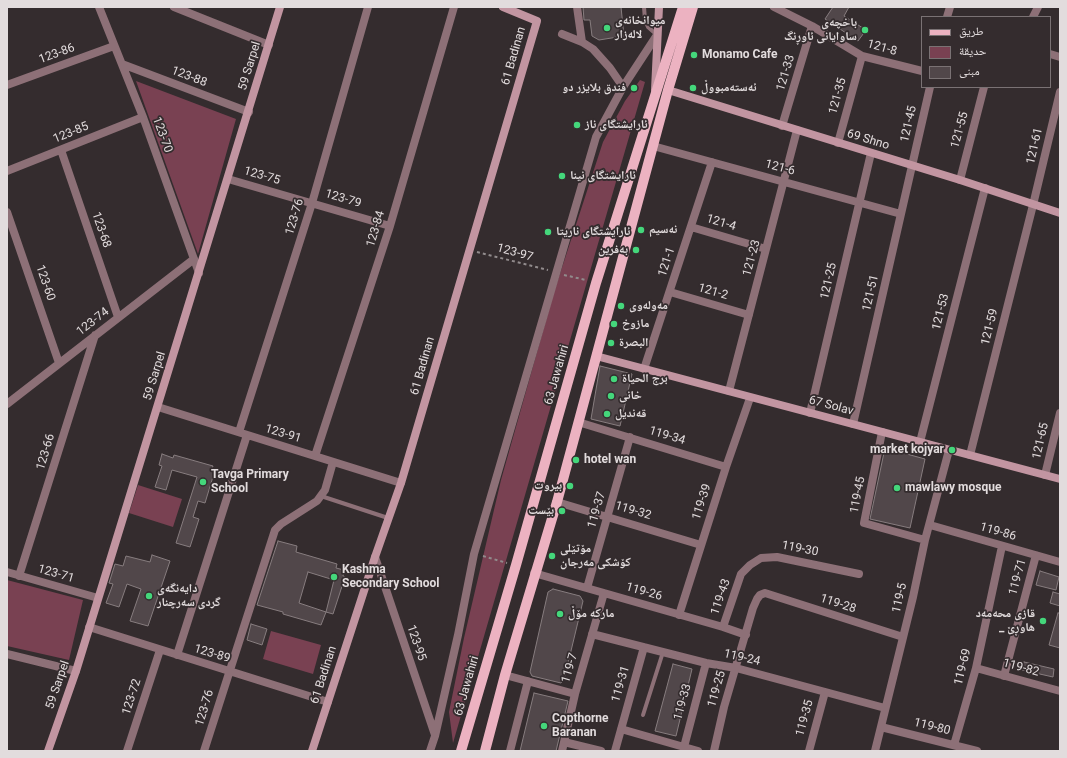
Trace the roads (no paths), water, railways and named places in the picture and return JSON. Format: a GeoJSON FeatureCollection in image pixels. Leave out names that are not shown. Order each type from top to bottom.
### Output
{"type":"FeatureCollection","features":[{"type":"Feature","properties":{"kind":"main road","name":"63 Jawahiri"},"geometry":{"type":"LineString","coordinates":[[485,751],[534,573],[557,502],[668,90],[683,7]]}},
{"type":"Feature","properties":{"kind":"main road","name":"63 Jawahiri"},"geometry":{"type":"LineString","coordinates":[[461,751],[516,565],[596,283],[654,99],[693,7]]}},
{"type":"Feature","properties":{"kind":"street","name":"123-70"},"geometry":{"type":"LineString","coordinates":[[99,7],[143,117],[199,273]]}},
{"type":"Feature","properties":{"kind":"street"},"geometry":{"type":"LineString","coordinates":[[174,7],[269,45]]}},
{"type":"Feature","properties":{"kind":"street","name":"59 Sarpel"},"geometry":{"type":"LineString","coordinates":[[48,751],[76,671],[249,112],[280,7]]}},
{"type":"Feature","properties":{"kind":"street","name":"123-76"},"geometry":{"type":"LineString","coordinates":[[177,655],[312,203],[368,7]]}},
{"type":"Feature","properties":{"kind":"street","name":"123-84"},"geometry":{"type":"LineString","coordinates":[[315,456],[390,226],[454,7]]}},
{"type":"Feature","properties":{"kind":"street","name":"61 Badinan"},"geometry":{"type":"LineString","coordinates":[[312,751],[375,557],[401,483],[537,21],[503,7]]}},
{"type":"Feature","properties":{"kind":"street"},"geometry":{"type":"LineString","coordinates":[[577,7],[582,42]]}},
{"type":"Feature","properties":{"kind":"street"},"geometry":{"type":"LineString","coordinates":[[654,99],[658,7]]}},
{"type":"Feature","properties":{"kind":"street","name":"121-8"},"geometry":{"type":"LineString","coordinates":[[774,7],[812,26],[862,56],[921,71]]}},
{"type":"Feature","properties":{"kind":"street"},"geometry":{"type":"LineString","coordinates":[[1034,16],[1038,7]]}},
{"type":"Feature","properties":{"kind":"street","name":"121-33"},"geometry":{"type":"LineString","coordinates":[[782,126],[812,26]]}},
{"type":"Feature","properties":{"kind":"street"},"geometry":{"type":"LineString","coordinates":[[562,34],[582,42],[593,49],[610,68],[623,87]]}},
{"type":"Feature","properties":{"kind":"street"},"geometry":{"type":"LineString","coordinates":[[430,751],[435,736],[458,634],[474,554],[596,136],[623,87],[657,36]]}},
{"type":"Feature","properties":{"kind":"street","name":"123-86"},"geometry":{"type":"LineString","coordinates":[[7,85],[114,46]]}},
{"type":"Feature","properties":{"kind":"street","name":"121-35"},"geometry":{"type":"LineString","coordinates":[[838,143],[862,56]]}},
{"type":"Feature","properties":{"kind":"street","name":"123-88"},"geometry":{"type":"LineString","coordinates":[[122,64],[249,112]]}},
{"type":"Feature","properties":{"kind":"street","name":"121-45"},"geometry":{"type":"LineString","coordinates":[[912,166],[930,88]]}},
{"type":"Feature","properties":{"kind":"street","name":"121-55"},"geometry":{"type":"LineString","coordinates":[[960,180],[984,88]]}},
{"type":"Feature","properties":{"kind":"street","name":"69 Shno"},"geometry":{"type":"LineString","coordinates":[[668,90],[960,180],[1060,213]]}},
{"type":"Feature","properties":{"kind":"street","name":"121-61"},"geometry":{"type":"LineString","coordinates":[[1033,204],[1060,92]]}},
{"type":"Feature","properties":{"kind":"street","name":"123-85"},"geometry":{"type":"LineString","coordinates":[[7,171],[143,117]]}},
{"type":"Feature","properties":{"kind":"street","name":"121-23"},"geometry":{"type":"LineString","coordinates":[[729,391],[797,130]]}},
{"type":"Feature","properties":{"kind":"street","name":"121-6"},"geometry":{"type":"LineString","coordinates":[[653,146],[901,214]]}},
{"type":"Feature","properties":{"kind":"street","name":"123-68"},"geometry":{"type":"LineString","coordinates":[[62,150],[118,317]]}},
{"type":"Feature","properties":{"kind":"street","name":"121-25"},"geometry":{"type":"LineString","coordinates":[[810,414],[871,153]]}},
{"type":"Feature","properties":{"kind":"street","name":"121-1"},"geometry":{"type":"LineString","coordinates":[[644,369],[712,162]]}},
{"type":"Feature","properties":{"kind":"street","name":"121-51"},"geometry":{"type":"LineString","coordinates":[[852,424],[912,166]]}},
{"type":"Feature","properties":{"kind":"street","name":"123-75"},"geometry":{"type":"LineString","coordinates":[[228,179],[312,203]]}},
{"type":"Feature","properties":{"kind":"street","name":"121-53"},"geometry":{"type":"LineString","coordinates":[[920,442],[985,188]]}},
{"type":"Feature","properties":{"kind":"street","name":"123-79"},"geometry":{"type":"LineString","coordinates":[[312,203],[390,226]]}},
{"type":"Feature","properties":{"kind":"street","name":"121-59"},"geometry":{"type":"LineString","coordinates":[[970,455],[1033,204]]}},
{"type":"Feature","properties":{"kind":"street","name":"123-60"},"geometry":{"type":"LineString","coordinates":[[8,215],[59,363]]}},
{"type":"Feature","properties":{"kind":"street","name":"121-4"},"geometry":{"type":"LineString","coordinates":[[691,227],[766,249]]}},
{"type":"Feature","properties":{"kind":"street","name":"123-74"},"geometry":{"type":"LineString","coordinates":[[7,404],[194,259]]}},
{"type":"Feature","properties":{"kind":"street","name":"121-2"},"geometry":{"type":"LineString","coordinates":[[670,292],[749,315]]}},
{"type":"Feature","properties":{"kind":"street","name":"123-66"},"geometry":{"type":"LineString","coordinates":[[20,576],[95,335]]}},
{"type":"Feature","properties":{"kind":"street","name":"67 Solav"},"geometry":{"type":"LineString","coordinates":[[596,356],[810,414],[1060,479]]}},
{"type":"Feature","properties":{"kind":"street","name":"119-39"},"geometry":{"type":"LineString","coordinates":[[679,615],[726,467],[750,398]]}},
{"type":"Feature","properties":{"kind":"street","name":"123-91"},"geometry":{"type":"LineString","coordinates":[[158,407],[401,483]]}},
{"type":"Feature","properties":{"kind":"street","name":"121-65"},"geometry":{"type":"LineString","coordinates":[[1045,475],[1060,413]]}},
{"type":"Feature","properties":{"kind":"street","name":"119-34"},"geometry":{"type":"LineString","coordinates":[[578,422],[726,467]]}},
{"type":"Feature","properties":{"kind":"street","name":"119-45"},"geometry":{"type":"LineString","coordinates":[[882,432],[864,523],[925,540]]}},
{"type":"Feature","properties":{"kind":"street","name":"119-37"},"geometry":{"type":"LineString","coordinates":[[587,588],[630,437]]}},
{"type":"Feature","properties":{"kind":"street","name":"119-5"},"geometry":{"type":"LineString","coordinates":[[875,751],[925,540],[950,450]]}},
{"type":"Feature","properties":{"kind":"street"},"geometry":{"type":"LineString","coordinates":[[320,496],[325,490],[333,462]]}},
{"type":"Feature","properties":{"kind":"street","name":"123-76"},"geometry":{"type":"LineString","coordinates":[[204,751],[275,530],[281,524],[317,501],[320,496]]}},
{"type":"Feature","properties":{"kind":"street","name":"119-32"},"geometry":{"type":"LineString","coordinates":[[557,502],[701,545]]}},
{"type":"Feature","properties":{"kind":"street","name":"119-86"},"geometry":{"type":"LineString","coordinates":[[930,525],[1060,562]]}},
{"type":"Feature","properties":{"kind":"street","name":"119-69"},"geometry":{"type":"LineString","coordinates":[[954,745],[976,668],[1002,546]]}},
{"type":"Feature","properties":{"kind":"street","name":"119-71"},"geometry":{"type":"LineString","coordinates":[[1004,676],[1036,555]]}},
{"type":"Feature","properties":{"kind":"street","name":"119-30"},"geometry":{"type":"LineString","coordinates":[[741,574],[750,565],[762,558],[777,556],[859,574]]}},
{"type":"Feature","properties":{"kind":"street","name":"123-95"},"geometry":{"type":"LineString","coordinates":[[375,557],[435,736]]}},
{"type":"Feature","properties":{"kind":"street","name":"123-71"},"geometry":{"type":"LineString","coordinates":[[7,572],[98,598]]}},
{"type":"Feature","properties":{"kind":"street","name":"119-26"},"geometry":{"type":"LineString","coordinates":[[534,573],[723,627],[746,635]]}},
{"type":"Feature","properties":{"kind":"street","name":"119-43"},"geometry":{"type":"LineString","coordinates":[[723,627],[741,574]]}},
{"type":"Feature","properties":{"kind":"street","name":"119-7"},"geometry":{"type":"LineString","coordinates":[[562,751],[575,694],[604,593]]}},
{"type":"Feature","properties":{"kind":"street","name":"119-28"},"geometry":{"type":"LineString","coordinates":[[765,593],[903,637]]}},
{"type":"Feature","properties":{"kind":"street","name":"119-25"},"geometry":{"type":"LineString","coordinates":[[714,751],[724,707],[753,608],[760,594],[765,593]]}},
{"type":"Feature","properties":{"kind":"street","name":"123-89"},"geometry":{"type":"LineString","coordinates":[[89,627],[328,702]]}},
{"type":"Feature","properties":{"kind":"street","name":"119-24"},"geometry":{"type":"LineString","coordinates":[[592,634],[706,663],[736,668],[886,708]]}},
{"type":"Feature","properties":{"kind":"street","name":"119-31"},"geometry":{"type":"LineString","coordinates":[[615,751],[644,647]]}},
{"type":"Feature","properties":{"kind":"street","name":"123-72"},"geometry":{"type":"LineString","coordinates":[[127,751],[160,650]]}},
{"type":"Feature","properties":{"kind":"street"},"geometry":{"type":"LineString","coordinates":[[7,654],[76,671]]}},
{"type":"Feature","properties":{"kind":"street","name":"119-33"},"geometry":{"type":"LineString","coordinates":[[684,747],[706,663]]}},
{"type":"Feature","properties":{"kind":"street","name":"119-82"},"geometry":{"type":"LineString","coordinates":[[976,668],[1060,691]]}},
{"type":"Feature","properties":{"kind":"street"},"geometry":{"type":"LineString","coordinates":[[505,675],[575,694]]}},
{"type":"Feature","properties":{"kind":"street"},"geometry":{"type":"LineString","coordinates":[[510,751],[528,681]]}},
{"type":"Feature","properties":{"kind":"street","name":"119-35"},"geometry":{"type":"LineString","coordinates":[[809,751],[825,692]]}},
{"type":"Feature","properties":{"kind":"street","name":"119-80"},"geometry":{"type":"LineString","coordinates":[[881,727],[977,751]]}},
{"type":"Feature","properties":{"kind":"street"},"geometry":{"type":"LineString","coordinates":[[621,729],[698,751]]}},
{"type":"Feature","properties":{"kind":"street"},"geometry":{"type":"LineString","coordinates":[[564,742],[601,751]]}},
{"type":"Feature","properties":{"kind":"lane"},"geometry":{"type":"LineString","coordinates":[[644,7],[645,20],[648,27],[657,36]]}},
{"type":"Feature","properties":{"kind":"lane"},"geometry":{"type":"LineString","coordinates":[[320,496],[389,518]]}},
{"type":"Feature","properties":{"kind":"lane"},"geometry":{"type":"LineString","coordinates":[[643,715],[663,652]]}},
{"type":"Feature","properties":{"kind":"place","name":"میوانخانەی لالەزار"},"geometry":{"type":"Point","coordinates":[607,28]}},
{"type":"Feature","properties":{"kind":"place","name":"باخچەی ساوایانی ئاوڕنگ"},"geometry":{"type":"Point","coordinates":[865,30]}},
{"type":"Feature","properties":{"kind":"place","name":"Monamo Cafe"},"geometry":{"type":"Point","coordinates":[694,55]}},
{"type":"Feature","properties":{"kind":"place","name":"فندق بلايزر دو"},"geometry":{"type":"Point","coordinates":[634,88]}},
{"type":"Feature","properties":{"kind":"place","name":"ئەستەمبووڵ"},"geometry":{"type":"Point","coordinates":[693,88]}},
{"type":"Feature","properties":{"kind":"place","name":"ئارایشتگای ناز"},"geometry":{"type":"Point","coordinates":[577,125]}},
{"type":"Feature","properties":{"kind":"place","name":"ئارایشتگای نینا"},"geometry":{"type":"Point","coordinates":[562,176]}},
{"type":"Feature","properties":{"kind":"place","name":"نەسیم"},"geometry":{"type":"Point","coordinates":[641,230]}},
{"type":"Feature","properties":{"kind":"place","name":"ئارایشتگای ناریتا"},"geometry":{"type":"Point","coordinates":[548,232]}},
{"type":"Feature","properties":{"kind":"place","name":"بەفرین"},"geometry":{"type":"Point","coordinates":[636,250]}},
{"type":"Feature","properties":{"kind":"place","name":"مەولەوی"},"geometry":{"type":"Point","coordinates":[621,306]}},
{"type":"Feature","properties":{"kind":"place","name":"مازوخ"},"geometry":{"type":"Point","coordinates":[614,324]}},
{"type":"Feature","properties":{"kind":"place","name":"البصرة"},"geometry":{"type":"Point","coordinates":[611,343]}},
{"type":"Feature","properties":{"kind":"place","name":"برج الحياة"},"geometry":{"type":"Point","coordinates":[614,379]}},
{"type":"Feature","properties":{"kind":"place","name":"خانی"},"geometry":{"type":"Point","coordinates":[611,396]}},
{"type":"Feature","properties":{"kind":"place","name":"قەندیل"},"geometry":{"type":"Point","coordinates":[607,414]}},
{"type":"Feature","properties":{"kind":"place","name":"market kojyar"},"geometry":{"type":"Point","coordinates":[952,450]}},
{"type":"Feature","properties":{"kind":"place","name":"hotel wan"},"geometry":{"type":"Point","coordinates":[576,460]}},
{"type":"Feature","properties":{"kind":"place","name":"Tavga Primary School"},"geometry":{"type":"Point","coordinates":[203,482]}},
{"type":"Feature","properties":{"kind":"place","name":"بیروت"},"geometry":{"type":"Point","coordinates":[570,486]}},
{"type":"Feature","properties":{"kind":"place","name":"mawlawy mosque"},"geometry":{"type":"Point","coordinates":[897,488]}},
{"type":"Feature","properties":{"kind":"place","name":"بێست"},"geometry":{"type":"Point","coordinates":[562,511]}},
{"type":"Feature","properties":{"kind":"place","name":"مۆتێلی کۆشکی مەرجان"},"geometry":{"type":"Point","coordinates":[552,556]}},
{"type":"Feature","properties":{"kind":"place","name":"Kashma Secondary School"},"geometry":{"type":"Point","coordinates":[334,577]}},
{"type":"Feature","properties":{"kind":"place","name":"دایەنگەی گردی سەرچنار"},"geometry":{"type":"Point","coordinates":[149,596]}},
{"type":"Feature","properties":{"kind":"place","name":"مارکە مۆڵ"},"geometry":{"type":"Point","coordinates":[560,614]}},
{"type":"Feature","properties":{"kind":"place","name":"قازی محەمەد _ هاوڕێ"},"geometry":{"type":"Point","coordinates":[1043,621]}},
{"type":"Feature","properties":{"kind":"place","name":"Copthorne Baranan"},"geometry":{"type":"Point","coordinates":[544,726]}}]}
